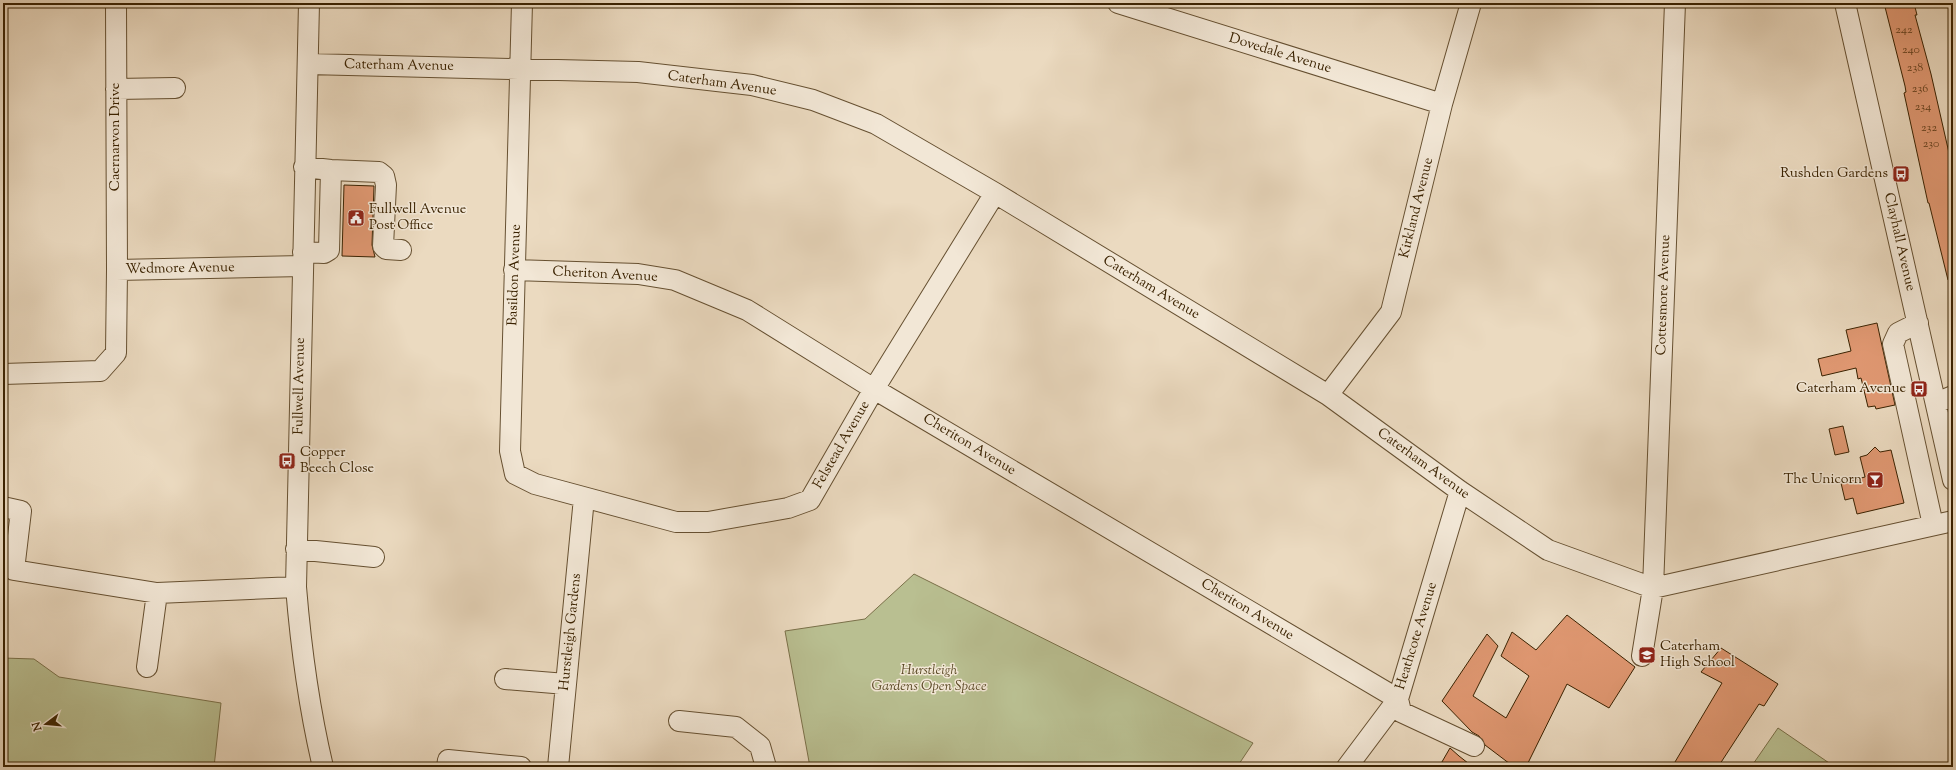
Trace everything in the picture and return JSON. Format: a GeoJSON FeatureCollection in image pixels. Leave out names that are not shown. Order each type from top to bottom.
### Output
{"type":"FeatureCollection","features":[{"type":"Feature","properties":{"kind":"street","name":"Caernarvon Drive"},"geometry":{"type":"LineString","coordinates":[[116,3],[117,270]]}},
{"type":"Feature","properties":{"kind":"street","name":"Fullwell Avenue"},"geometry":{"type":"LineString","coordinates":[[309,3],[304,167],[296,587],[300,638],[306,680],[314,730],[324,767]]}},
{"type":"Feature","properties":{"kind":"street","name":"Basildon Avenue"},"geometry":{"type":"LineString","coordinates":[[522,3],[510,450],[515,474],[535,484],[584,498]]}},
{"type":"Feature","properties":{"kind":"street","name":"Dovedale Avenue"},"geometry":{"type":"LineString","coordinates":[[1118,3],[1442,104]]}},
{"type":"Feature","properties":{"kind":"street","name":"Kirkland Avenue"},"geometry":{"type":"LineString","coordinates":[[1328,395],[1391,312],[1442,104],[1471,3]]}},
{"type":"Feature","properties":{"kind":"street","name":"Cottesmore Avenue"},"geometry":{"type":"LineString","coordinates":[[1642,656],[1653,588],[1675,3]]}},
{"type":"Feature","properties":{"kind":"street","name":"Clayhall Avenue"},"geometry":{"type":"LineString","coordinates":[[1845,3],[1918,323],[1944,399],[1953,480]]}},
{"type":"Feature","properties":{"kind":"street","name":"Caterham Avenue"},"geometry":{"type":"LineString","coordinates":[[308,64],[638,72],[752,85],[812,100],[876,124],[995,193],[1328,395],[1460,491],[1548,550],[1653,588]]}},
{"type":"Feature","properties":{"kind":"street"},"geometry":{"type":"LineString","coordinates":[[116,89],[175,88]]}},
{"type":"Feature","properties":{"kind":"street"},"geometry":{"type":"LineString","coordinates":[[304,167],[379,172],[384,176],[386,185],[383,246],[386,250],[401,250]]}},
{"type":"Feature","properties":{"kind":"street","name":"Wedmore Avenue"},"geometry":{"type":"LineString","coordinates":[[3,374],[100,371],[116,353],[117,270],[303,259],[329,250],[331,170]]}},
{"type":"Feature","properties":{"kind":"street","name":"Felstead Avenue"},"geometry":{"type":"LineString","coordinates":[[584,498],[676,522],[708,522],[788,508],[810,500],[874,389],[995,193]]}},
{"type":"Feature","properties":{"kind":"street","name":"Cheriton Avenue"},"geometry":{"type":"LineString","coordinates":[[514,270],[638,274],[675,280],[747,310],[874,389],[1398,699]]}},
{"type":"Feature","properties":{"kind":"street"},"geometry":{"type":"LineString","coordinates":[[1918,323],[1901,330],[1895,336],[1893,344],[1933,525]]}},
{"type":"Feature","properties":{"kind":"street","name":"Heathcote Avenue"},"geometry":{"type":"LineString","coordinates":[[1347,767],[1398,699],[1460,491]]}},
{"type":"Feature","properties":{"kind":"street","name":"Hurstleigh Gardens"},"geometry":{"type":"LineString","coordinates":[[558,767],[584,498]]}},
{"type":"Feature","properties":{"kind":"street"},"geometry":{"type":"LineString","coordinates":[[3,507],[22,511],[14,570],[157,593],[296,587]]}},
{"type":"Feature","properties":{"kind":"street"},"geometry":{"type":"LineString","coordinates":[[1653,588],[1953,520]]}},
{"type":"Feature","properties":{"kind":"street"},"geometry":{"type":"LineString","coordinates":[[296,549],[374,557]]}},
{"type":"Feature","properties":{"kind":"street"},"geometry":{"type":"LineString","coordinates":[[147,667],[157,593]]}},
{"type":"Feature","properties":{"kind":"street"},"geometry":{"type":"LineString","coordinates":[[505,679],[566,684]]}},
{"type":"Feature","properties":{"kind":"street"},"geometry":{"type":"LineString","coordinates":[[1398,699],[1401,712],[1474,746]]}},
{"type":"Feature","properties":{"kind":"street"},"geometry":{"type":"LineString","coordinates":[[679,721],[736,727],[760,746],[766,767]]}},
{"type":"Feature","properties":{"kind":"street"},"geometry":{"type":"LineString","coordinates":[[447,767],[448,760],[521,767]]}},
{"type":"Feature","properties":{"kind":"green space","name":"Hurstleigh Gardens Open Space"},"geometry":{"type":"Polygon","coordinates":[[[914,574],[1253,743],[1237,767],[810,767],[785,631],[865,619],[914,574]]]}},
{"type":"Feature","properties":{"kind":"green space"},"geometry":{"type":"Polygon","coordinates":[[[3,658],[34,659],[59,677],[221,703],[214,767],[3,767],[3,658]]]}},
{"type":"Feature","properties":{"kind":"green space"},"geometry":{"type":"Polygon","coordinates":[[[1778,728],[1835,767],[1751,767],[1778,728]]]}},
{"type":"Feature","properties":{"kind":"building"},"geometry":{"type":"Polygon","coordinates":[[[1884,3],[1914,3],[1917,15],[1915,15],[1931,74],[1949,153],[1953,152],[1953,279],[1948,280],[1928,203],[1904,93],[1906,92],[1905,86],[1884,3]]]}},
{"type":"Feature","properties":{"kind":"building"},"geometry":{"type":"Polygon","coordinates":[[[344,185],[374,186],[372,245],[375,257],[342,256],[344,185]]]}},
{"type":"Feature","properties":{"kind":"building"},"geometry":{"type":"Polygon","coordinates":[[[1877,323],[1895,405],[1876,409],[1875,406],[1868,407],[1861,378],[1858,379],[1856,368],[1822,376],[1818,359],[1851,351],[1846,330],[1877,323]]]}},
{"type":"Feature","properties":{"kind":"building"},"geometry":{"type":"Polygon","coordinates":[[[1843,426],[1849,452],[1835,455],[1829,429],[1843,426]]]}},
{"type":"Feature","properties":{"kind":"building","name":"The Unicorn"},"geometry":{"type":"Polygon","coordinates":[[[1875,447],[1880,452],[1891,450],[1904,503],[1857,514],[1853,498],[1845,500],[1841,483],[1865,477],[1860,457],[1867,455],[1875,447]]]}},
{"type":"Feature","properties":{"kind":"building"},"geometry":{"type":"Polygon","coordinates":[[[1567,615],[1635,667],[1609,708],[1567,684],[1526,767],[1514,767],[1485,745],[1479,736],[1472,732],[1442,701],[1487,634],[1498,646],[1473,696],[1506,718],[1529,676],[1501,656],[1512,632],[1536,650],[1567,615]]]}},
{"type":"Feature","properties":{"kind":"building"},"geometry":{"type":"Polygon","coordinates":[[[1721,648],[1778,684],[1764,706],[1759,704],[1718,767],[1672,767],[1722,683],[1701,672],[1721,648]]]}},
{"type":"Feature","properties":{"kind":"building"},"geometry":{"type":"Polygon","coordinates":[[[1450,748],[1459,756],[1473,767],[1439,767],[1450,748]]]}},
{"type":"Feature","properties":{"kind":"place","name":"Rushden Gardens"},"geometry":{"type":"Point","coordinates":[1901,174]}},
{"type":"Feature","properties":{"kind":"place","name":"Fullwell Avenue Post Office"},"geometry":{"type":"Point","coordinates":[356,218]}},
{"type":"Feature","properties":{"kind":"place","name":"Caterham Avenue"},"geometry":{"type":"Point","coordinates":[1919,389]}},
{"type":"Feature","properties":{"kind":"place","name":"Copper Beech Close"},"geometry":{"type":"Point","coordinates":[287,461]}},
{"type":"Feature","properties":{"kind":"place","name":"The Unicorn"},"geometry":{"type":"Point","coordinates":[1875,480]}},
{"type":"Feature","properties":{"kind":"place","name":"Caterham High School"},"geometry":{"type":"Point","coordinates":[1647,655]}}]}
